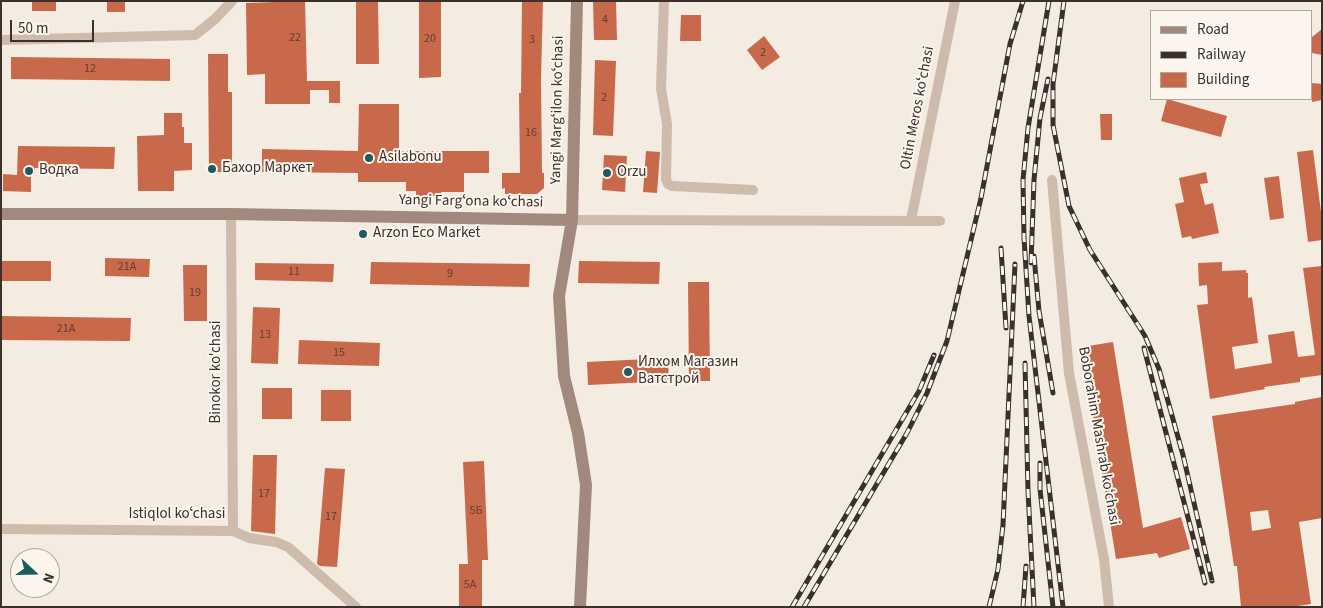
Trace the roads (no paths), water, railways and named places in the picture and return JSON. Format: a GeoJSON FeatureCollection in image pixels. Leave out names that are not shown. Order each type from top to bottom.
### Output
{"type":"FeatureCollection","features":[{"type":"Feature","properties":{"kind":"main road","name":"Yangi Margʻilon koʻchasi"},"geometry":{"type":"LineString","coordinates":[[577,1],[572,220],[559,296],[564,376],[578,433],[586,485],[580,607]]}},
{"type":"Feature","properties":{"kind":"main road","name":"Yangi Fargʻona koʻchasi"},"geometry":{"type":"LineString","coordinates":[[1,214],[232,214],[572,220]]}},
{"type":"Feature","properties":{"kind":"street"},"geometry":{"type":"LineString","coordinates":[[1,40],[196,35],[232,1]]}},
{"type":"Feature","properties":{"kind":"street"},"geometry":{"type":"LineString","coordinates":[[664,1],[661,89],[667,124],[666,179],[668,184],[672,186],[753,190]]}},
{"type":"Feature","properties":{"kind":"street","name":"Oltin Meros koʻchasi"},"geometry":{"type":"LineString","coordinates":[[911,220],[955,1]]}},
{"type":"Feature","properties":{"kind":"street","name":"Boborahim Mashrab koʻchasi"},"geometry":{"type":"LineString","coordinates":[[1052,180],[1069,373],[1104,559],[1110,607]]}},
{"type":"Feature","properties":{"kind":"street","name":"Binokor ko'chasi"},"geometry":{"type":"LineString","coordinates":[[232,214],[233,531]]}},
{"type":"Feature","properties":{"kind":"street","name":"Yangi Fargʻona koʻchasi"},"geometry":{"type":"LineString","coordinates":[[572,220],[940,221]]}},
{"type":"Feature","properties":{"kind":"street","name":"Istiqlol koʻchasi"},"geometry":{"type":"LineString","coordinates":[[1,529],[233,531],[249,538],[276,542],[288,547],[303,558],[352,606]]}},
{"type":"Feature","properties":{"kind":"railway"},"geometry":{"type":"LineString","coordinates":[[804,607],[907,433],[927,393],[947,341],[981,198],[1010,44],[1023,1]]}},
{"type":"Feature","properties":{"kind":"railway"},"geometry":{"type":"LineString","coordinates":[[1049,1],[1028,128],[1023,180],[1024,238],[1029,316],[1063,607]]}},
{"type":"Feature","properties":{"kind":"railway"},"geometry":{"type":"LineString","coordinates":[[1064,1],[1053,84],[1053,125],[1069,206],[1090,250],[1145,336],[1159,369],[1183,455],[1212,581]]}},
{"type":"Feature","properties":{"kind":"railway"},"geometry":{"type":"LineString","coordinates":[[1031,263],[1034,180],[1040,118],[1048,79]]}},
{"type":"Feature","properties":{"kind":"railway"},"geometry":{"type":"LineString","coordinates":[[1001,248],[1006,328]]}},
{"type":"Feature","properties":{"kind":"railway"},"geometry":{"type":"LineString","coordinates":[[1034,256],[1039,311],[1053,393]]}},
{"type":"Feature","properties":{"kind":"railway"},"geometry":{"type":"LineString","coordinates":[[989,607],[998,569],[1003,525],[1015,264]]}},
{"type":"Feature","properties":{"kind":"railway"},"geometry":{"type":"LineString","coordinates":[[1144,348],[1205,583]]}},
{"type":"Feature","properties":{"kind":"railway"},"geometry":{"type":"LineString","coordinates":[[792,607],[919,391],[934,355]]}},
{"type":"Feature","properties":{"kind":"railway"},"geometry":{"type":"LineString","coordinates":[[1025,363],[1028,491],[1034,607]]}},
{"type":"Feature","properties":{"kind":"railway"},"geometry":{"type":"LineString","coordinates":[[1040,463],[1040,489],[1053,607]]}},
{"type":"Feature","properties":{"kind":"railway"},"geometry":{"type":"LineString","coordinates":[[1023,607],[1026,566]]}},
{"type":"Feature","properties":{"kind":"place","name":"Asilabonu"},"geometry":{"type":"Point","coordinates":[369,158]}},
{"type":"Feature","properties":{"kind":"place","name":"Бахор Маркет"},"geometry":{"type":"Point","coordinates":[212,169]}},
{"type":"Feature","properties":{"kind":"place","name":"Водка"},"geometry":{"type":"Point","coordinates":[29,171]}},
{"type":"Feature","properties":{"kind":"place","name":"Orzu"},"geometry":{"type":"Point","coordinates":[607,173]}},
{"type":"Feature","properties":{"kind":"place","name":"Arzon Eco Market"},"geometry":{"type":"Point","coordinates":[363,234]}},
{"type":"Feature","properties":{"kind":"place","name":"Илхом Магазин Ватстрой"},"geometry":{"type":"Point","coordinates":[628,372]}}]}
